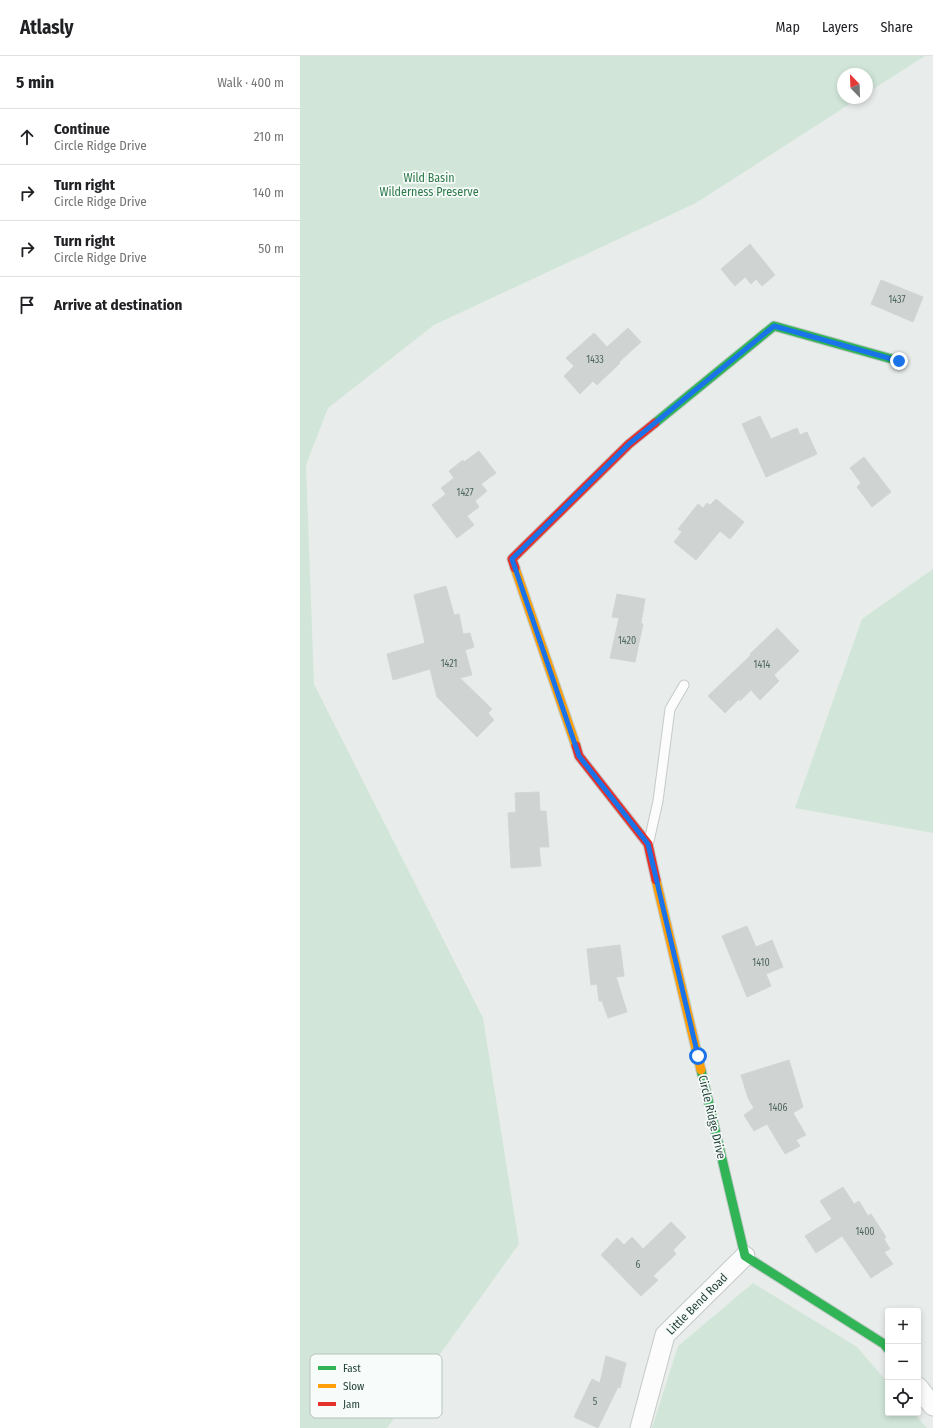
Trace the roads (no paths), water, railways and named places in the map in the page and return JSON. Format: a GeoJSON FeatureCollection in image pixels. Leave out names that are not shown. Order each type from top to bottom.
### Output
{"type":"FeatureCollection","features":[{"type":"Feature","properties":{"kind":"street","name":"Circle Ridge Drive"},"geometry":{"type":"LineString","coordinates":[[745,1256],[648,844],[579,756],[512,559],[629,444],[774,326],[899,361]]}},
{"type":"Feature","properties":{"kind":"street"},"geometry":{"type":"LineString","coordinates":[[745,1256],[885,1345]]}},
{"type":"Feature","properties":{"kind":"street","name":"Little Bend Road"},"geometry":{"type":"LineString","coordinates":[[640,1428],[665,1335],[745,1256]]}},
{"type":"Feature","properties":{"kind":"street"},"geometry":{"type":"LineString","coordinates":[[921,1391],[933,1406]]}},
{"type":"Feature","properties":{"kind":"lane"},"geometry":{"type":"LineString","coordinates":[[648,844],[658,801],[670,709],[684,685]]}},
{"type":"Feature","properties":{"kind":"park label","name":"Wild Basin Wilderness Preserve"},"geometry":{"type":"Point","coordinates":[429,185]}}]}
